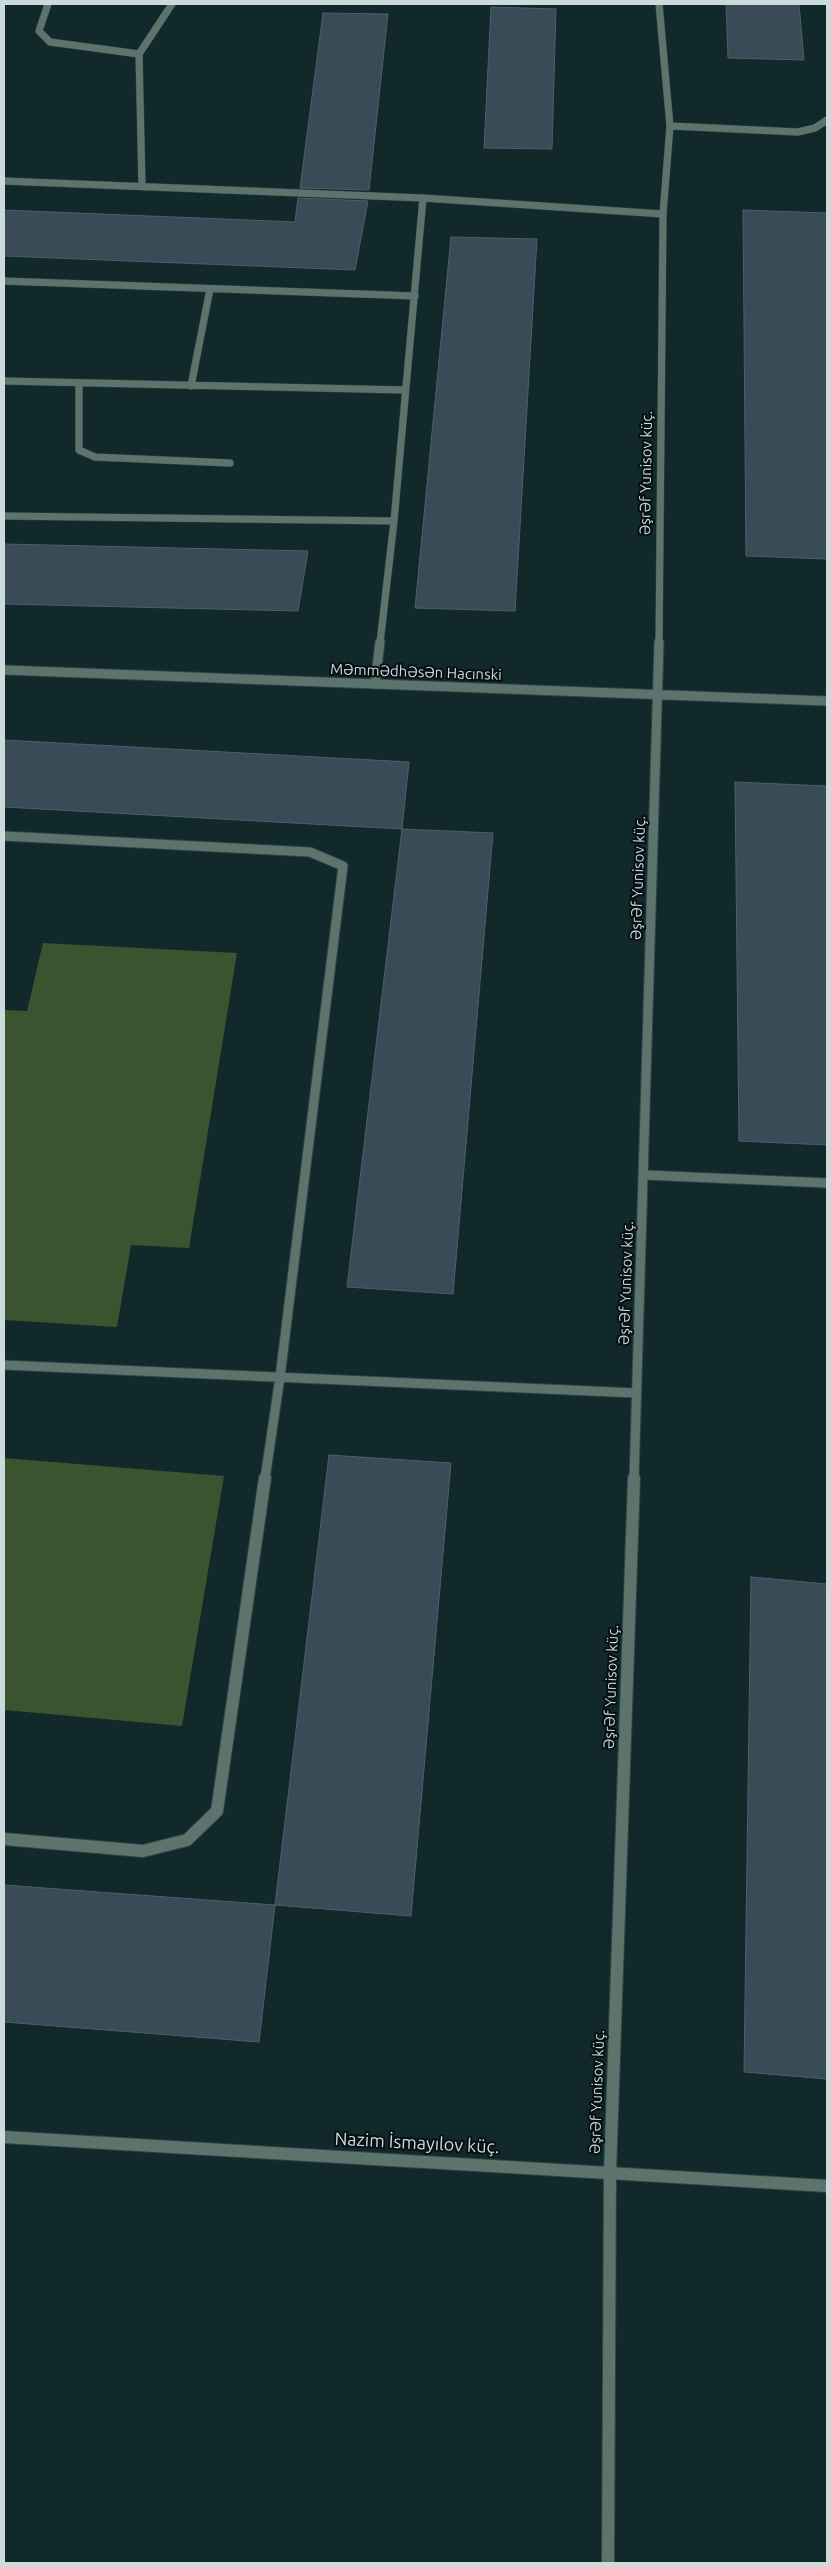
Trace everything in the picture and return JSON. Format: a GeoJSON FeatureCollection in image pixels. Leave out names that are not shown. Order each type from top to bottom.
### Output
{"type":"FeatureCollection","features":[{"type":"Feature","properties":{"kind":"street"},"geometry":{"type":"LineString","coordinates":[[48,4],[39,31],[50,42],[139,54]]}},
{"type":"Feature","properties":{"kind":"street"},"geometry":{"type":"LineString","coordinates":[[142,186],[139,54],[172,4]]}},
{"type":"Feature","properties":{"kind":"street","name":"Əşrəf Yunisov küç."},"geometry":{"type":"LineString","coordinates":[[608,2563],[610,2172],[645,1175],[659,695],[664,214],[670,126],[659,4]]}},
{"type":"Feature","properties":{"kind":"street"},"geometry":{"type":"LineString","coordinates":[[670,126],[798,132],[815,128],[827,120]]}},
{"type":"Feature","properties":{"kind":"street"},"geometry":{"type":"LineString","coordinates":[[4,181],[424,198],[664,214]]}},
{"type":"Feature","properties":{"kind":"street"},"geometry":{"type":"LineString","coordinates":[[375,684],[394,521],[404,390],[424,198]]}},
{"type":"Feature","properties":{"kind":"street"},"geometry":{"type":"LineString","coordinates":[[4,281],[414,296]]}},
{"type":"Feature","properties":{"kind":"street"},"geometry":{"type":"LineString","coordinates":[[191,386],[210,289]]}},
{"type":"Feature","properties":{"kind":"street"},"geometry":{"type":"LineString","coordinates":[[4,381],[404,390]]}},
{"type":"Feature","properties":{"kind":"street"},"geometry":{"type":"LineString","coordinates":[[80,383],[79,450],[95,457],[230,463]]}},
{"type":"Feature","properties":{"kind":"street"},"geometry":{"type":"LineString","coordinates":[[4,516],[394,521]]}},
{"type":"Feature","properties":{"kind":"street","name":"Məmmədhəsən Hacınski"},"geometry":{"type":"LineString","coordinates":[[4,670],[827,701]]}},
{"type":"Feature","properties":{"kind":"street"},"geometry":{"type":"LineString","coordinates":[[4,836],[310,852],[343,866],[280,1377],[217,1811],[187,1840],[143,1851],[4,1839]]}},
{"type":"Feature","properties":{"kind":"street"},"geometry":{"type":"LineString","coordinates":[[645,1175],[827,1183]]}},
{"type":"Feature","properties":{"kind":"street"},"geometry":{"type":"LineString","coordinates":[[4,1365],[636,1393]]}},
{"type":"Feature","properties":{"kind":"street","name":"Nazim İsmayılov küç."},"geometry":{"type":"LineString","coordinates":[[4,2137],[827,2186]]}},
{"type":"Feature","properties":{"kind":"green space"},"geometry":{"type":"Polygon","coordinates":[[[43,943],[237,953],[189,1248],[131,1245],[117,1327],[4,1320],[4,1010],[27,1011],[43,943]]]}},
{"type":"Feature","properties":{"kind":"green space"},"geometry":{"type":"Polygon","coordinates":[[[4,1458],[224,1476],[182,1726],[4,1710],[4,1458]]]}},
{"type":"Feature","properties":{"kind":"building"},"geometry":{"type":"Polygon","coordinates":[[[726,4],[799,4],[804,60],[728,58],[726,4]]]}},
{"type":"Feature","properties":{"kind":"building"},"geometry":{"type":"Polygon","coordinates":[[[491,7],[556,9],[552,149],[484,148],[491,7]]]}},
{"type":"Feature","properties":{"kind":"building"},"geometry":{"type":"Polygon","coordinates":[[[323,13],[388,14],[369,190],[300,188],[323,13]]]}},
{"type":"Feature","properties":{"kind":"building"},"geometry":{"type":"Polygon","coordinates":[[[298,198],[368,201],[355,270],[4,256],[4,210],[295,222],[298,198]]]}},
{"type":"Feature","properties":{"kind":"building"},"geometry":{"type":"Polygon","coordinates":[[[743,210],[827,213],[827,559],[746,556],[743,210]]]}},
{"type":"Feature","properties":{"kind":"building"},"geometry":{"type":"Polygon","coordinates":[[[451,237],[537,239],[515,611],[415,608],[451,237]]]}},
{"type":"Feature","properties":{"kind":"building"},"geometry":{"type":"Polygon","coordinates":[[[4,544],[308,551],[298,611],[4,604],[4,544]]]}},
{"type":"Feature","properties":{"kind":"building"},"geometry":{"type":"Polygon","coordinates":[[[4,740],[409,762],[402,829],[4,807],[4,740]]]}},
{"type":"Feature","properties":{"kind":"building"},"geometry":{"type":"Polygon","coordinates":[[[735,782],[827,786],[827,1145],[739,1141],[735,782]]]}},
{"type":"Feature","properties":{"kind":"building"},"geometry":{"type":"Polygon","coordinates":[[[402,829],[493,833],[453,1294],[347,1287],[402,829]]]}},
{"type":"Feature","properties":{"kind":"building"},"geometry":{"type":"Polygon","coordinates":[[[329,1455],[451,1463],[411,1916],[275,1905],[329,1455]]]}},
{"type":"Feature","properties":{"kind":"building"},"geometry":{"type":"Polygon","coordinates":[[[751,1577],[827,1584],[827,2079],[744,2072],[751,1577]]]}},
{"type":"Feature","properties":{"kind":"building"},"geometry":{"type":"Polygon","coordinates":[[[4,1885],[275,1905],[259,2042],[4,2022],[4,1885]]]}}]}
